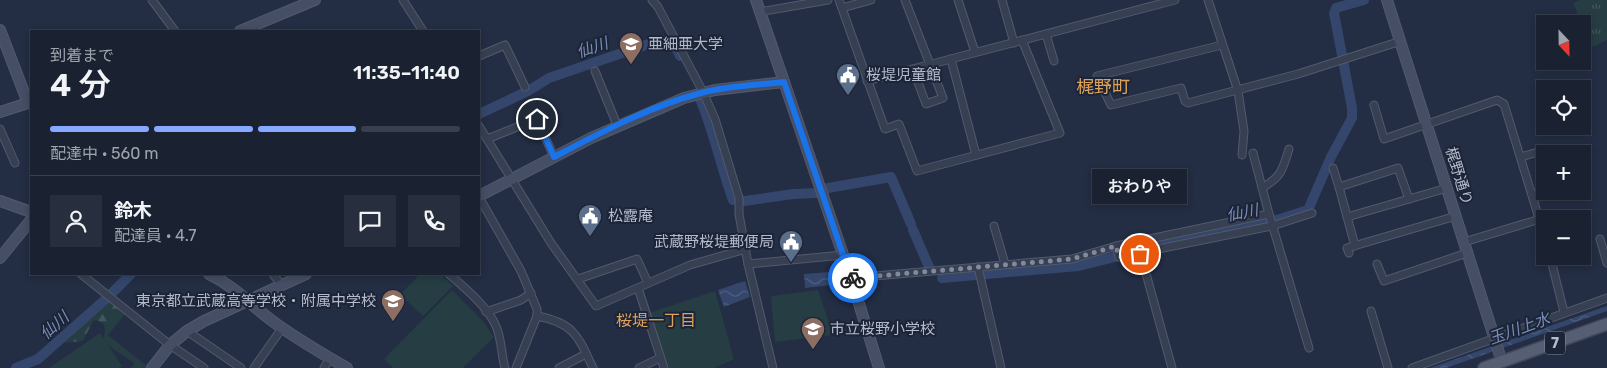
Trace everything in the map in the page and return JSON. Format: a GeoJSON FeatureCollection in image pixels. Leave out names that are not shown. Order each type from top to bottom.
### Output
{"type":"FeatureCollection","features":[{"type":"Feature","properties":{"kind":"main road","name":"7"},"geometry":{"type":"LineString","coordinates":[[1484,368],[1607,324]]}},
{"type":"Feature","properties":{"kind":"street"},"geometry":{"type":"LineString","coordinates":[[152,0],[174,30]]}},
{"type":"Feature","properties":{"kind":"street"},"geometry":{"type":"LineString","coordinates":[[403,0],[422,30]]}},
{"type":"Feature","properties":{"kind":"street"},"geometry":{"type":"LineString","coordinates":[[652,0],[658,7],[703,92],[715,119],[739,198],[738,206],[748,264],[773,368]]}},
{"type":"Feature","properties":{"kind":"street"},"geometry":{"type":"LineString","coordinates":[[756,0],[851,278],[879,368]]}},
{"type":"Feature","properties":{"kind":"street"},"geometry":{"type":"LineString","coordinates":[[760,12],[828,0]]}},
{"type":"Feature","properties":{"kind":"street"},"geometry":{"type":"LineString","coordinates":[[839,0],[885,129],[899,124],[917,171],[1060,133],[1022,40]]}},
{"type":"Feature","properties":{"kind":"street"},"geometry":{"type":"LineString","coordinates":[[842,8],[870,0]]}},
{"type":"Feature","properties":{"kind":"street"},"geometry":{"type":"LineString","coordinates":[[905,0],[943,98],[926,104],[913,69]]}},
{"type":"Feature","properties":{"kind":"street"},"geometry":{"type":"LineString","coordinates":[[958,0],[975,52]]}},
{"type":"Feature","properties":{"kind":"street"},"geometry":{"type":"LineString","coordinates":[[1002,0],[1014,43]]}},
{"type":"Feature","properties":{"kind":"street"},"geometry":{"type":"LineString","coordinates":[[867,81],[1175,0]]}},
{"type":"Feature","properties":{"kind":"street"},"geometry":{"type":"LineString","coordinates":[[1208,0],[1238,91],[1244,131],[1242,155]]}},
{"type":"Feature","properties":{"kind":"street","name":"梶野通り"},"geometry":{"type":"LineString","coordinates":[[1387,0],[1495,340],[1506,360]]}},
{"type":"Feature","properties":{"kind":"street"},"geometry":{"type":"LineString","coordinates":[[242,30],[309,1]]}},
{"type":"Feature","properties":{"kind":"street"},"geometry":{"type":"LineString","coordinates":[[0,30],[30,102],[0,112]]}},
{"type":"Feature","properties":{"kind":"street"},"geometry":{"type":"LineString","coordinates":[[1046,34],[1054,61]]}},
{"type":"Feature","properties":{"kind":"street"},"geometry":{"type":"LineString","coordinates":[[1222,45],[1097,76],[1111,105],[1181,88],[1185,101],[1188,103],[1238,91],[1401,41]]}},
{"type":"Feature","properties":{"kind":"street"},"geometry":{"type":"LineString","coordinates":[[480,56],[504,45],[525,87]]}},
{"type":"Feature","properties":{"kind":"street"},"geometry":{"type":"LineString","coordinates":[[951,59],[976,155]]}},
{"type":"Feature","properties":{"kind":"street"},"geometry":{"type":"LineString","coordinates":[[595,71],[617,125]]}},
{"type":"Feature","properties":{"kind":"street"},"geometry":{"type":"LineString","coordinates":[[480,195],[617,125],[684,98],[703,92],[784,82]]}},
{"type":"Feature","properties":{"kind":"street"},"geometry":{"type":"LineString","coordinates":[[1374,105],[1384,139],[1497,100],[1504,104],[1537,210]]}},
{"type":"Feature","properties":{"kind":"street"},"geometry":{"type":"LineString","coordinates":[[487,139],[537,119],[554,157]]}},
{"type":"Feature","properties":{"kind":"street"},"geometry":{"type":"LineString","coordinates":[[0,129],[16,163]]}},
{"type":"Feature","properties":{"kind":"street"},"geometry":{"type":"LineString","coordinates":[[480,129],[551,243],[596,306],[690,265],[746,249]]}},
{"type":"Feature","properties":{"kind":"street"},"geometry":{"type":"LineString","coordinates":[[1262,188],[1276,180],[1282,172],[1289,149]]}},
{"type":"Feature","properties":{"kind":"street"},"geometry":{"type":"LineString","coordinates":[[1253,152],[1272,226],[1309,348]]}},
{"type":"Feature","properties":{"kind":"street"},"geometry":{"type":"LineString","coordinates":[[1521,157],[1536,153]]}},
{"type":"Feature","properties":{"kind":"street"},"geometry":{"type":"LineString","coordinates":[[1333,168],[1355,246]]}},
{"type":"Feature","properties":{"kind":"street"},"geometry":{"type":"LineString","coordinates":[[1339,187],[1398,168],[1409,199]]}},
{"type":"Feature","properties":{"kind":"street"},"geometry":{"type":"LineString","coordinates":[[1348,217],[1447,188]]}},
{"type":"Feature","properties":{"kind":"street"},"geometry":{"type":"LineString","coordinates":[[1532,195],[1536,194]]}},
{"type":"Feature","properties":{"kind":"street"},"geometry":{"type":"LineString","coordinates":[[480,198],[521,271],[537,308],[538,316],[516,368]]}},
{"type":"Feature","properties":{"kind":"street"},"geometry":{"type":"LineString","coordinates":[[0,201],[30,212]]}},
{"type":"Feature","properties":{"kind":"street"},"geometry":{"type":"LineString","coordinates":[[1116,246],[1119,257],[1140,254],[1212,237],[1272,226],[1312,213]]}},
{"type":"Feature","properties":{"kind":"street"},"geometry":{"type":"LineString","coordinates":[[851,278],[979,273],[1004,264],[1072,259],[1137,241],[1269,215]]}},
{"type":"Feature","properties":{"kind":"street"},"geometry":{"type":"LineString","coordinates":[[1349,253],[1348,248],[1456,216]]}},
{"type":"Feature","properties":{"kind":"street"},"geometry":{"type":"LineString","coordinates":[[1464,242],[1536,220]]}},
{"type":"Feature","properties":{"kind":"street"},"geometry":{"type":"LineString","coordinates":[[994,226],[1004,264]]}},
{"type":"Feature","properties":{"kind":"street"},"geometry":{"type":"LineString","coordinates":[[0,258],[29,227]]}},
{"type":"Feature","properties":{"kind":"street"},"geometry":{"type":"LineString","coordinates":[[1600,239],[1607,263]]}},
{"type":"Feature","properties":{"kind":"street"},"geometry":{"type":"LineString","coordinates":[[1137,241],[1172,368]]}},
{"type":"Feature","properties":{"kind":"street"},"geometry":{"type":"LineString","coordinates":[[1377,264],[1384,281],[1467,253]]}},
{"type":"Feature","properties":{"kind":"street"},"geometry":{"type":"LineString","coordinates":[[748,264],[843,255]]}},
{"type":"Feature","properties":{"kind":"street"},"geometry":{"type":"LineString","coordinates":[[578,279],[637,258],[648,283]]}},
{"type":"Feature","properties":{"kind":"street"},"geometry":{"type":"LineString","coordinates":[[1552,265],[1564,312]]}},
{"type":"Feature","properties":{"kind":"street"},"geometry":{"type":"LineString","coordinates":[[979,273],[1000,368]]}},
{"type":"Feature","properties":{"kind":"street"},"geometry":{"type":"LineString","coordinates":[[82,275],[170,345],[204,368]]}},
{"type":"Feature","properties":{"kind":"street"},"geometry":{"type":"LineString","coordinates":[[211,275],[249,300],[282,328],[347,368]]}},
{"type":"Feature","properties":{"kind":"street"},"geometry":{"type":"LineString","coordinates":[[274,275],[281,285]]}},
{"type":"Feature","properties":{"kind":"street"},"geometry":{"type":"LineString","coordinates":[[152,368],[170,345],[187,331],[204,321],[304,275]]}},
{"type":"Feature","properties":{"kind":"street"},"geometry":{"type":"LineString","coordinates":[[450,275],[496,325],[505,368]]}},
{"type":"Feature","properties":{"kind":"street"},"geometry":{"type":"LineString","coordinates":[[638,288],[664,368]]}},
{"type":"Feature","properties":{"kind":"street"},"geometry":{"type":"LineString","coordinates":[[486,312],[521,300],[531,293]]}},
{"type":"Feature","properties":{"kind":"street"},"geometry":{"type":"LineString","coordinates":[[1412,368],[1495,340],[1564,312],[1607,298]]}},
{"type":"Feature","properties":{"kind":"street"},"geometry":{"type":"LineString","coordinates":[[1371,311],[1388,368]]}},
{"type":"Feature","properties":{"kind":"street"},"geometry":{"type":"LineString","coordinates":[[538,316],[547,317],[571,329],[578,337],[593,368]]}},
{"type":"Feature","properties":{"kind":"street"},"geometry":{"type":"LineString","coordinates":[[254,368],[282,328]]}},
{"type":"Feature","properties":{"kind":"street"},"geometry":{"type":"LineString","coordinates":[[187,331],[241,368]]}},
{"type":"Feature","properties":{"kind":"street"},"geometry":{"type":"LineString","coordinates":[[559,368],[586,354]]}},
{"type":"Feature","properties":{"kind":"street"},"geometry":{"type":"LineString","coordinates":[[324,368],[330,358]]}},
{"type":"Feature","properties":{"kind":"street"},"geometry":{"type":"LineString","coordinates":[[639,368],[660,358]]}},
{"type":"Feature","properties":{"kind":"green space"},"geometry":{"type":"Polygon","coordinates":[[[1580,0],[1607,0],[1607,40],[1593,47],[1591,43],[1591,15],[1578,15],[1573,3],[1580,0]]]}},
{"type":"Feature","properties":{"kind":"green space"},"geometry":{"type":"Polygon","coordinates":[[[419,275],[441,275],[453,286],[423,316],[400,295],[419,275]]]}},
{"type":"Feature","properties":{"kind":"green space"},"geometry":{"type":"Polygon","coordinates":[[[452,290],[483,321],[494,337],[463,368],[393,368],[384,359],[452,290]]]}},
{"type":"Feature","properties":{"kind":"green space"},"geometry":{"type":"Polygon","coordinates":[[[818,290],[833,335],[775,342],[771,296],[818,290]]]}},
{"type":"Feature","properties":{"kind":"green space"},"geometry":{"type":"Polygon","coordinates":[[[715,291],[734,359],[715,368],[669,368],[649,313],[715,291]]]}},
{"type":"Feature","properties":{"kind":"green space"},"geometry":{"type":"Polygon","coordinates":[[[108,299],[124,315],[108,335],[149,368],[132,368],[134,363],[103,342],[104,324],[96,320],[93,321],[83,341],[64,343],[108,299]]]}},
{"type":"Feature","properties":{"kind":"green space"},"geometry":{"type":"Polygon","coordinates":[[[100,333],[122,366],[119,368],[49,368],[100,333]]]}},
{"type":"Feature","properties":{"kind":"water"},"geometry":{"type":"Polygon","coordinates":[[[830,272],[831,285],[805,288],[804,274],[830,272]]]}},
{"type":"Feature","properties":{"kind":"water"},"geometry":{"type":"Polygon","coordinates":[[[745,281],[750,297],[724,307],[718,290],[745,281]]]}},
{"type":"Feature","properties":{"kind":"water"},"geometry":{"type":"Polygon","coordinates":[[[1607,306],[1607,311],[1446,368],[1430,368],[1607,306]]]}},
{"type":"Feature","properties":{"kind":"waterway","name":"仙川"},"geometry":{"type":"LineString","coordinates":[[942,278],[1079,266],[1185,239],[1277,220],[1308,210],[1331,157],[1352,118],[1352,108],[1334,13],[1336,8],[1364,0]]}},
{"type":"Feature","properties":{"kind":"waterway","name":"仙川"},"geometry":{"type":"LineString","coordinates":[[480,114],[528,91],[549,78],[660,40],[667,41],[673,45],[680,56]]}},
{"type":"Feature","properties":{"kind":"waterway","name":"仙川"},"geometry":{"type":"LineString","coordinates":[[701,101],[733,200],[745,201],[793,194],[818,193]]}},
{"type":"Feature","properties":{"kind":"waterway","name":"仙川"},"geometry":{"type":"LineString","coordinates":[[828,188],[891,177],[911,224]]}},
{"type":"Feature","properties":{"kind":"waterway","name":"仙川"},"geometry":{"type":"LineString","coordinates":[[913,230],[929,267]]}},
{"type":"Feature","properties":{"kind":"waterway","name":"仙川"},"geometry":{"type":"LineString","coordinates":[[112,293],[130,275]]}},
{"type":"Feature","properties":{"kind":"waterway","name":"仙川"},"geometry":{"type":"LineString","coordinates":[[16,368],[38,359],[107,298]]}},
{"type":"Feature","properties":{"kind":"way so far"},"geometry":{"type":"LineString","coordinates":[[853,278],[1072,259],[1116,246],[1119,257],[1140,254]]}},
{"type":"Feature","properties":{"kind":"place","name":"亜細亜大学"},"geometry":{"type":"Point","coordinates":[631,65]}},
{"type":"Feature","properties":{"kind":"place","name":"桜堤児童館"},"geometry":{"type":"Point","coordinates":[848,96]}},
{"type":"Feature","properties":{"kind":"place","name":"松露庵"},"geometry":{"type":"Point","coordinates":[590,237]}},
{"type":"Feature","properties":{"kind":"place","name":"おわりや"},"geometry":{"type":"Point","coordinates":[1140,254]}},
{"type":"Feature","properties":{"kind":"place","name":"武蔵野桜堤郵便局"},"geometry":{"type":"Point","coordinates":[791,263]}},
{"type":"Feature","properties":{"kind":"place","name":"東京都立武蔵高等学校・附属中学校"},"geometry":{"type":"Point","coordinates":[393,322]}},
{"type":"Feature","properties":{"kind":"place","name":"市立桜野小学校"},"geometry":{"type":"Point","coordinates":[813,350]}},
{"type":"Feature","properties":{"kind":"district","name":"梶野町"},"geometry":{"type":"Point","coordinates":[1103,87]}},
{"type":"Feature","properties":{"kind":"district","name":"桜堤一丁目"},"geometry":{"type":"Point","coordinates":[656,320]}},
{"type":"Feature","properties":{"kind":"route"},"geometry":{"type":"LineString","coordinates":[[537,119],[554,157],[617,125],[684,98],[715,90],[784,82],[851,278],[853,278]]}},
{"type":"Feature","properties":{"kind":"water label","name":"玉川上水"},"geometry":{"type":"Point","coordinates":[1519,328]}}]}
